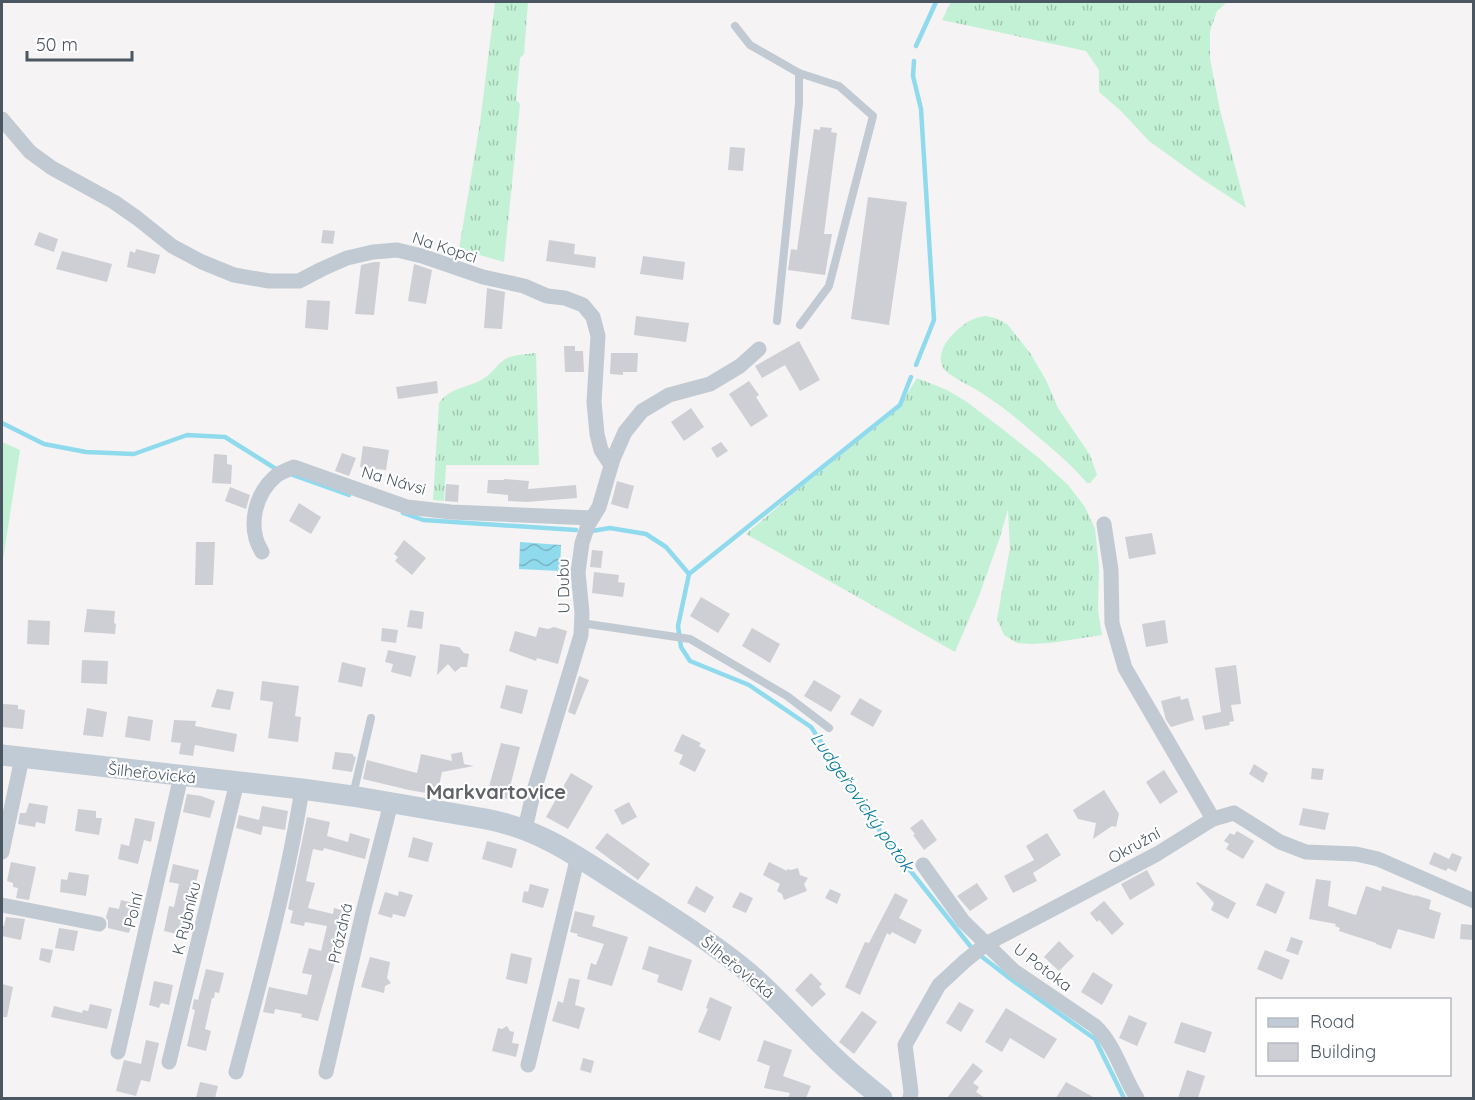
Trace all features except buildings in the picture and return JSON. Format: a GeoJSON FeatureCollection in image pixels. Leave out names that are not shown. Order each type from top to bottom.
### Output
{"type":"FeatureCollection","features":[{"type":"Feature","properties":{"kind":"street","name":"Na Kopci"},"geometry":{"type":"LineString","coordinates":[[2,119],[30,152],[52,168],[114,202],[172,246],[234,275],[269,281],[299,281],[347,258],[397,250],[583,305],[593,317],[598,336],[594,402],[597,434],[601,450],[611,465]]}},
{"type":"Feature","properties":{"kind":"street","name":"U Dubu"},"geometry":{"type":"LineString","coordinates":[[525,829],[533,794],[581,635],[582,613],[578,572],[582,543],[599,507],[611,465],[625,432],[642,411],[669,394],[710,384],[740,366],[759,349]]}},
{"type":"Feature","properties":{"kind":"street","name":"Na Návsi"},"geometry":{"type":"LineString","coordinates":[[262,552],[253,530],[259,500],[278,475],[294,467],[407,507],[451,512],[592,518]]}},
{"type":"Feature","properties":{"kind":"street"},"geometry":{"type":"LineString","coordinates":[[1104,524],[1111,570],[1112,623],[1125,669],[1213,819]]}},
{"type":"Feature","properties":{"kind":"street"},"geometry":{"type":"LineString","coordinates":[[2,852],[12,757]]}},
{"type":"Feature","properties":{"kind":"street","name":"Šilheřovická"},"geometry":{"type":"LineString","coordinates":[[12,757],[352,796],[508,823],[525,829],[578,856],[724,953],[773,995],[853,1075],[882,1098]]}},
{"type":"Feature","properties":{"kind":"street","name":"Polní"},"geometry":{"type":"LineString","coordinates":[[118,1052],[181,776]]}},
{"type":"Feature","properties":{"kind":"street","name":"K Rybníku"},"geometry":{"type":"LineString","coordinates":[[169,1062],[237,782]]}},
{"type":"Feature","properties":{"kind":"street"},"geometry":{"type":"LineString","coordinates":[[236,1072],[264,964],[302,789]]}},
{"type":"Feature","properties":{"kind":"street","name":"Prázdná"},"geometry":{"type":"LineString","coordinates":[[326,1072],[391,803]]}},
{"type":"Feature","properties":{"kind":"street","name":"Okružní"},"geometry":{"type":"LineString","coordinates":[[910,1098],[905,1045],[939,985],[965,961],[986,944],[1157,854],[1213,819],[1234,813],[1280,842],[1306,852],[1356,854],[1378,859],[1473,901]]}},
{"type":"Feature","properties":{"kind":"street"},"geometry":{"type":"LineString","coordinates":[[528,1065],[578,856]]}},
{"type":"Feature","properties":{"kind":"street","name":"U Potoka"},"geometry":{"type":"LineString","coordinates":[[923,865],[963,921],[1014,971],[1095,1026],[1105,1036],[1137,1098]]}},
{"type":"Feature","properties":{"kind":"street"},"geometry":{"type":"LineString","coordinates":[[2,905],[99,924]]}},
{"type":"Feature","properties":{"kind":"lane"},"geometry":{"type":"LineString","coordinates":[[735,26],[750,45],[799,73],[839,86],[873,116],[829,286],[800,325]]}},
{"type":"Feature","properties":{"kind":"lane"},"geometry":{"type":"LineString","coordinates":[[777,321],[799,103],[799,73]]}},
{"type":"Feature","properties":{"kind":"lane"},"geometry":{"type":"LineString","coordinates":[[581,623],[690,639],[787,696],[829,728]]}},
{"type":"Feature","properties":{"kind":"lane"},"geometry":{"type":"LineString","coordinates":[[352,796],[371,718]]}},
{"type":"Feature","properties":{"kind":"green space"},"geometry":{"type":"Polygon","coordinates":[[[495,2],[528,2],[524,54],[520,58],[516,100],[520,104],[504,262],[459,249],[480,123],[495,2]]]}},
{"type":"Feature","properties":{"kind":"green space"},"geometry":{"type":"Polygon","coordinates":[[[951,2],[1227,2],[1217,11],[1210,31],[1210,59],[1220,110],[1246,208],[1149,141],[1121,111],[1099,92],[1099,70],[1086,51],[942,20],[951,2]]]}},
{"type":"Feature","properties":{"kind":"green space"},"geometry":{"type":"Polygon","coordinates":[[[986,316],[1007,324],[1030,353],[1046,380],[1058,408],[1090,455],[1097,475],[1090,483],[1087,483],[1063,458],[1011,414],[944,369],[941,363],[942,350],[950,338],[970,321],[986,316]]]}},
{"type":"Feature","properties":{"kind":"green space"},"geometry":{"type":"Polygon","coordinates":[[[536,353],[539,465],[446,465],[444,501],[433,500],[439,403],[449,393],[483,379],[507,358],[536,353]]]}},
{"type":"Feature","properties":{"kind":"green space"},"geometry":{"type":"Polygon","coordinates":[[[917,378],[947,390],[967,402],[1005,431],[1068,485],[1085,507],[1095,529],[1099,567],[1098,611],[1102,635],[1031,644],[1017,643],[1004,635],[997,619],[1010,548],[1008,509],[979,596],[955,652],[746,534],[896,411],[917,378]]]}},
{"type":"Feature","properties":{"kind":"green space"},"geometry":{"type":"Polygon","coordinates":[[[2,442],[20,450],[2,566],[2,442]]]}},
{"type":"Feature","properties":{"kind":"water"},"geometry":{"type":"Polygon","coordinates":[[[520,542],[561,545],[560,571],[519,569],[520,542]]]}},
{"type":"Feature","properties":{"kind":"waterway"},"geometry":{"type":"LineString","coordinates":[[916,46],[936,2]]}},
{"type":"Feature","properties":{"kind":"waterway"},"geometry":{"type":"LineString","coordinates":[[914,61],[913,76],[921,109],[934,320],[916,365]]}},
{"type":"Feature","properties":{"kind":"waterway"},"geometry":{"type":"LineString","coordinates":[[689,574],[900,405],[911,377]]}},
{"type":"Feature","properties":{"kind":"waterway","name":"Ludgeřovický potok"},"geometry":{"type":"LineString","coordinates":[[2,423],[44,444],[86,452],[134,454],[187,435],[225,437],[276,469]]}},
{"type":"Feature","properties":{"kind":"waterway","name":"Ludgeřovický potok"},"geometry":{"type":"LineString","coordinates":[[290,474],[349,495]]}},
{"type":"Feature","properties":{"kind":"waterway","name":"Ludgeřovický potok"},"geometry":{"type":"LineString","coordinates":[[403,513],[423,520],[576,530]]}},
{"type":"Feature","properties":{"kind":"waterway","name":"Ludgeřovický potok"},"geometry":{"type":"LineString","coordinates":[[592,531],[610,528],[646,534],[666,547],[689,574],[678,626],[681,647],[690,661],[749,685],[811,727],[886,840],[971,947]]}},
{"type":"Feature","properties":{"kind":"waterway","name":"Ludgeřovický potok"},"geometry":{"type":"LineString","coordinates":[[981,956],[1095,1039],[1124,1098]]}},
{"type":"Feature","properties":{"kind":"district","name":"Markvartovice"},"geometry":{"type":"Point","coordinates":[496,792]}}]}
